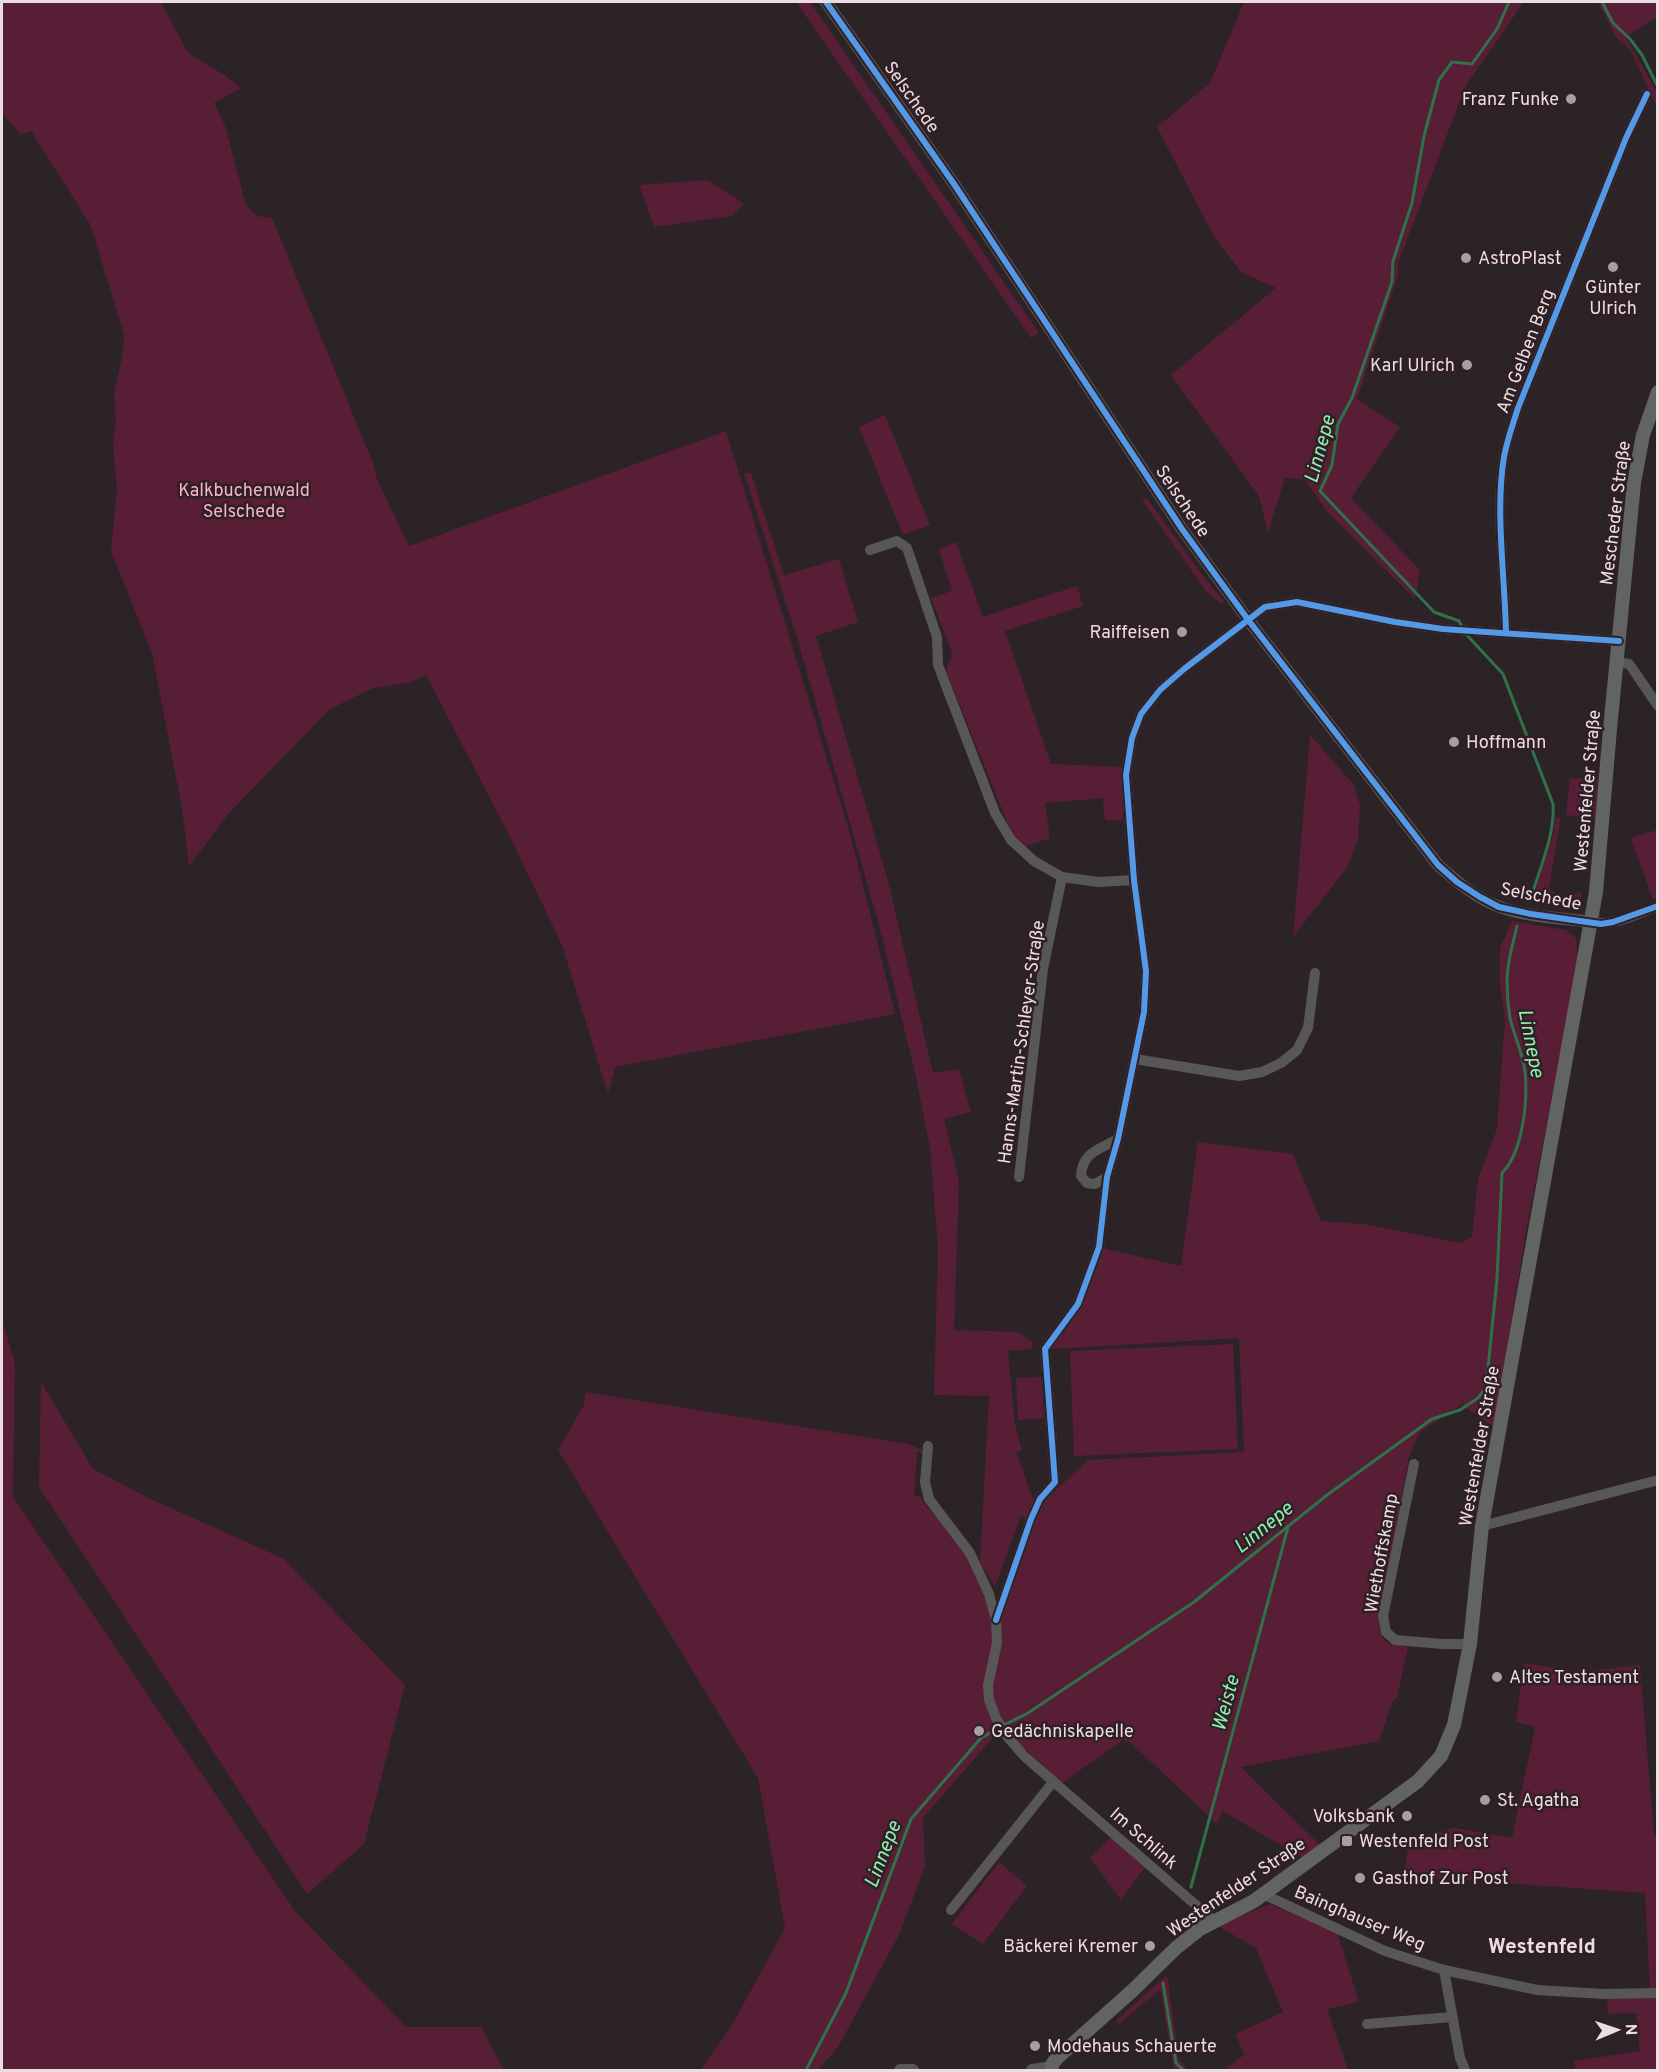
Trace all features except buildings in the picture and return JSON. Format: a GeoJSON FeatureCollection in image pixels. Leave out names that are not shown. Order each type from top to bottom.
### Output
{"type":"FeatureCollection","features":[{"type":"Feature","properties":{"kind":"main road","name":"Mescheder Straße"},"geometry":{"type":"LineString","coordinates":[[1619,641],[1637,464],[1643,435],[1658,392]]}},
{"type":"Feature","properties":{"kind":"main road","name":"Westenfelder Straße"},"geometry":{"type":"LineString","coordinates":[[1052,2069],[1058,2058],[1176,1948],[1213,1920],[1244,1906],[1263,1894],[1418,1780],[1441,1756],[1454,1725],[1470,1644],[1482,1526],[1592,922],[1619,641]]}},
{"type":"Feature","properties":{"kind":"street","name":"Selschede"},"geometry":{"type":"LineString","coordinates":[[826,2],[954,184],[1182,529],[1249,621],[1431,856],[1451,876],[1480,897],[1499,907],[1531,914],[1592,922]]}},
{"type":"Feature","properties":{"kind":"street","name":"Am Gelben Berg"},"geometry":{"type":"LineString","coordinates":[[1506,633],[1501,509],[1502,470],[1508,440],[1518,408],[1626,138],[1647,94]]}},
{"type":"Feature","properties":{"kind":"street"},"geometry":{"type":"LineString","coordinates":[[870,550],[897,541],[908,548],[938,637],[938,665],[995,813],[1011,840],[1034,861],[1062,877],[1098,882],[1134,880]]}},
{"type":"Feature","properties":{"kind":"street"},"geometry":{"type":"LineString","coordinates":[[996,1620],[1031,1519],[1040,1499],[1055,1482],[1045,1350],[1078,1304],[1099,1247],[1107,1177],[1118,1139],[1144,1012],[1146,971],[1134,880],[1126,776],[1132,738],[1141,714],[1160,690],[1184,669],[1265,607],[1297,602],[1395,622],[1449,629],[1619,641]]}},
{"type":"Feature","properties":{"kind":"street"},"geometry":{"type":"LineString","coordinates":[[1617,662],[1629,664],[1658,706]]}},
{"type":"Feature","properties":{"kind":"street","name":"Hanns-Martin-Schleyer-Straße"},"geometry":{"type":"LineString","coordinates":[[1019,1177],[1043,969],[1062,877]]}},
{"type":"Feature","properties":{"kind":"street"},"geometry":{"type":"LineString","coordinates":[[1592,922],[1601,924],[1613,922],[1658,906]]}},
{"type":"Feature","properties":{"kind":"street"},"geometry":{"type":"LineString","coordinates":[[1135,1059],[1239,1077],[1262,1072],[1281,1063],[1297,1050],[1308,1028],[1315,973]]}},
{"type":"Feature","properties":{"kind":"street"},"geometry":{"type":"LineString","coordinates":[[1107,1177],[1095,1184],[1087,1183],[1081,1176],[1082,1165],[1088,1156],[1118,1139]]}},
{"type":"Feature","properties":{"kind":"street","name":"Im Schlink"},"geometry":{"type":"LineString","coordinates":[[928,1446],[925,1482],[929,1499],[970,1553],[989,1594],[996,1620],[996,1655],[988,1685],[989,1700],[1006,1735],[1024,1756],[1053,1782],[1213,1920]]}},
{"type":"Feature","properties":{"kind":"street","name":"Wiethoffskamp"},"geometry":{"type":"LineString","coordinates":[[1414,1464],[1383,1616],[1386,1632],[1395,1640],[1470,1644]]}},
{"type":"Feature","properties":{"kind":"street"},"geometry":{"type":"LineString","coordinates":[[1482,1526],[1658,1480]]}},
{"type":"Feature","properties":{"kind":"street"},"geometry":{"type":"LineString","coordinates":[[951,1910],[1053,1782]]}},
{"type":"Feature","properties":{"kind":"street","name":"Bainghauser Weg"},"geometry":{"type":"LineString","coordinates":[[1263,1894],[1385,1951],[1444,1970],[1537,1990],[1604,1994],[1658,1992]]}},
{"type":"Feature","properties":{"kind":"street"},"geometry":{"type":"LineString","coordinates":[[1444,1970],[1460,2058],[1465,2070]]}},
{"type":"Feature","properties":{"kind":"street"},"geometry":{"type":"LineString","coordinates":[[1367,2024],[1452,2017]]}},
{"type":"Feature","properties":{"kind":"street"},"geometry":{"type":"LineString","coordinates":[[1032,2070],[1052,2069]]}},
{"type":"Feature","properties":{"kind":"street"},"geometry":{"type":"LineString","coordinates":[[900,2070],[913,2070]]}},
{"type":"Feature","properties":{"kind":"green space","name":"Kalkbuchenwald Selschede"},"geometry":{"type":"Polygon","coordinates":[[[2,2],[161,2],[188,53],[241,88],[214,103],[225,126],[246,205],[257,216],[272,218],[373,463],[377,479],[409,546],[726,431],[851,837],[895,1014],[615,1067],[608,1094],[562,945],[508,833],[426,675],[411,682],[373,688],[330,709],[229,813],[189,866],[182,808],[152,653],[111,551],[117,490],[113,444],[116,422],[114,394],[123,352],[124,334],[90,224],[31,131],[21,135],[2,113],[2,2]]]}},
{"type":"Feature","properties":{"kind":"green space"},"geometry":{"type":"Polygon","coordinates":[[[796,2],[810,2],[1039,333],[1031,338],[796,2]]]}},
{"type":"Feature","properties":{"kind":"green space"},"geometry":{"type":"Polygon","coordinates":[[[1244,2],[1524,2],[1466,85],[1398,263],[1398,275],[1357,399],[1400,427],[1351,498],[1420,570],[1415,599],[1326,510],[1305,480],[1285,477],[1268,533],[1259,496],[1171,375],[1276,288],[1241,272],[1213,235],[1157,127],[1210,83],[1244,2]]]}},
{"type":"Feature","properties":{"kind":"green space"},"geometry":{"type":"Polygon","coordinates":[[[1598,2],[1657,2],[1657,17],[1626,37],[1657,92],[1657,107],[1631,51],[1616,37],[1598,2]]]}},
{"type":"Feature","properties":{"kind":"green space"},"geometry":{"type":"Polygon","coordinates":[[[708,180],[744,204],[732,216],[654,227],[639,185],[708,180]]]}},
{"type":"Feature","properties":{"kind":"green space"},"geometry":{"type":"Polygon","coordinates":[[[885,415],[930,525],[903,535],[859,427],[885,415]]]}},
{"type":"Feature","properties":{"kind":"green space"},"geometry":{"type":"Polygon","coordinates":[[[744,473],[751,473],[784,575],[839,559],[858,622],[816,636],[888,881],[933,1073],[959,1069],[971,1112],[944,1119],[959,1181],[954,1330],[1018,1332],[1033,1342],[1032,1349],[1008,1351],[1015,1424],[1022,1450],[1016,1452],[1034,1502],[1028,1519],[1021,1516],[995,1586],[980,1563],[989,1396],[934,1395],[938,1247],[930,1148],[916,1077],[878,921],[798,641],[744,473]]]}},
{"type":"Feature","properties":{"kind":"green space"},"geometry":{"type":"Polygon","coordinates":[[[1147,498],[1206,580],[1224,601],[1221,604],[1206,591],[1142,500],[1147,498]]]}},
{"type":"Feature","properties":{"kind":"green space"},"geometry":{"type":"Polygon","coordinates":[[[956,542],[983,617],[1077,586],[1083,606],[1005,631],[1051,764],[1122,767],[1123,820],[1105,820],[1103,798],[1045,803],[1050,838],[1026,846],[1012,834],[946,671],[952,653],[931,598],[952,591],[939,549],[956,542]]]}},
{"type":"Feature","properties":{"kind":"green space"},"geometry":{"type":"Polygon","coordinates":[[[1310,735],[1354,785],[1360,806],[1358,839],[1348,866],[1293,937],[1310,735]]]}},
{"type":"Feature","properties":{"kind":"green space"},"geometry":{"type":"Polygon","coordinates":[[[1570,778],[1598,779],[1595,818],[1566,815],[1570,778]]]}},
{"type":"Feature","properties":{"kind":"green space"},"geometry":{"type":"Polygon","coordinates":[[[1561,817],[1549,888],[1561,898],[1581,892],[1581,899],[1557,905],[1532,902],[1554,831],[1555,818],[1561,817]]]}},
{"type":"Feature","properties":{"kind":"green space"},"geometry":{"type":"Polygon","coordinates":[[[1657,830],[1657,898],[1653,900],[1631,838],[1657,830]]]}},
{"type":"Feature","properties":{"kind":"green space"},"geometry":{"type":"Polygon","coordinates":[[[1512,921],[1566,930],[1576,938],[1578,962],[1526,1231],[1494,1427],[1462,1405],[1468,1387],[1461,1405],[1420,1432],[1409,1457],[1378,1621],[1381,1634],[1386,1642],[1408,1647],[1397,1697],[1392,1703],[1379,1741],[1241,1767],[1320,1845],[1303,1858],[1222,1811],[1217,1824],[1130,1742],[1123,1740],[1062,1783],[1008,1733],[993,1702],[999,1626],[1042,1503],[1088,1460],[1244,1452],[1239,1338],[1051,1349],[1102,1248],[1181,1266],[1198,1142],[1293,1154],[1321,1221],[1363,1224],[1461,1243],[1472,1237],[1478,1179],[1497,1129],[1505,1019],[1500,985],[1500,948],[1512,921]]]}},
{"type":"Feature","properties":{"kind":"green space"},"geometry":{"type":"Polygon","coordinates":[[[2,1319],[15,1364],[13,1497],[295,1911],[406,2027],[481,2027],[504,2070],[2,2070],[2,1319]]]}},
{"type":"Feature","properties":{"kind":"green space"},"geometry":{"type":"Polygon","coordinates":[[[1233,1344],[1238,1449],[1074,1456],[1070,1351],[1233,1344]]]}},
{"type":"Feature","properties":{"kind":"green space"},"geometry":{"type":"Polygon","coordinates":[[[1041,1377],[1044,1418],[1018,1420],[1016,1378],[1041,1377]]]}},
{"type":"Feature","properties":{"kind":"green space"},"geometry":{"type":"Polygon","coordinates":[[[41,1382],[93,1469],[151,1499],[284,1559],[405,1685],[364,1844],[307,1894],[39,1487],[41,1382]]]}},
{"type":"Feature","properties":{"kind":"green space"},"geometry":{"type":"Polygon","coordinates":[[[585,1392],[908,1444],[922,1450],[924,1453],[917,1452],[914,1496],[921,1497],[925,1505],[961,1543],[985,1590],[994,1635],[987,1679],[1003,1735],[995,1735],[923,1818],[925,1866],[899,1935],[838,2047],[818,2070],[700,2070],[731,2027],[785,1928],[758,1778],[558,1450],[584,1405],[585,1392]]]}},
{"type":"Feature","properties":{"kind":"green space"},"geometry":{"type":"Polygon","coordinates":[[[1524,1663],[1581,1672],[1640,1665],[1654,1835],[1657,1835],[1657,1989],[1650,1990],[1645,1893],[1404,1876],[1409,1840],[1454,1828],[1512,1838],[1535,1727],[1516,1722],[1524,1663]]]}},
{"type":"Feature","properties":{"kind":"green space"},"geometry":{"type":"Polygon","coordinates":[[[1112,1836],[1146,1866],[1121,1900],[1090,1858],[1112,1836]]]}},
{"type":"Feature","properties":{"kind":"green space"},"geometry":{"type":"Polygon","coordinates":[[[999,1862],[1027,1886],[983,1944],[952,1924],[999,1862]]]}},
{"type":"Feature","properties":{"kind":"green space"},"geometry":{"type":"Polygon","coordinates":[[[1270,1904],[1337,1932],[1359,2002],[1327,2009],[1348,2070],[1224,2070],[1244,2055],[1236,2034],[1283,2012],[1256,1948],[1218,1926],[1270,1904]]]}},
{"type":"Feature","properties":{"kind":"green space"},"geometry":{"type":"Polygon","coordinates":[[[1167,1975],[1179,2060],[1189,2070],[1174,2069],[1160,1989],[1119,2024],[1116,2021],[1167,1975]]]}},
{"type":"Feature","properties":{"kind":"green space"},"geometry":{"type":"Polygon","coordinates":[[[1657,1996],[1657,2070],[1576,2070],[1574,2061],[1640,2051],[1636,2013],[1608,2014],[1607,1998],[1657,1996]]]}},
{"type":"Feature","properties":{"kind":"waterway","name":"Linnepe"},"geometry":{"type":"LineString","coordinates":[[1462,627],[1459,621],[1434,612],[1320,491],[1332,465],[1338,424],[1352,398],[1392,282],[1393,261],[1412,203],[1424,136],[1439,80],[1452,62],[1472,64],[1497,29],[1509,2]]}},
{"type":"Feature","properties":{"kind":"waterway"},"geometry":{"type":"LineString","coordinates":[[1602,2],[1613,23],[1630,39],[1642,55],[1658,87]]}},
{"type":"Feature","properties":{"kind":"waterway","name":"Linnepe"},"geometry":{"type":"LineString","coordinates":[[1465,633],[1503,674],[1553,804],[1549,841],[1530,901]]}},
{"type":"Feature","properties":{"kind":"waterway","name":"Linnepe"},"geometry":{"type":"LineString","coordinates":[[1004,1725],[1028,1713],[1194,1602],[1327,1495],[1432,1419],[1460,1410],[1478,1398],[1486,1388],[1497,1279],[1502,1173],[1515,1152],[1523,1125],[1526,1097],[1524,1065],[1510,1018],[1507,995],[1510,953],[1517,926]]}},
{"type":"Feature","properties":{"kind":"waterway","name":"Weiste"},"geometry":{"type":"LineString","coordinates":[[1191,1887],[1288,1527]]}},
{"type":"Feature","properties":{"kind":"waterway","name":"Linnepe"},"geometry":{"type":"LineString","coordinates":[[806,2070],[846,1993],[911,1819],[981,1738],[999,1728]]}},
{"type":"Feature","properties":{"kind":"waterway","name":"Weiste"},"geometry":{"type":"LineString","coordinates":[[1163,1983],[1176,2063],[1183,2070]]}},
{"type":"Feature","properties":{"kind":"cycle path"},"geometry":{"type":"LineString","coordinates":[[826,2],[954,184],[1182,529],[1249,621],[1438,865],[1457,882],[1480,897],[1499,907],[1531,914],[1601,924],[1658,906]]}},
{"type":"Feature","properties":{"kind":"cycle path"},"geometry":{"type":"LineString","coordinates":[[1506,633],[1500,499],[1507,444],[1518,408],[1626,138],[1647,94]]}},
{"type":"Feature","properties":{"kind":"cycle path"},"geometry":{"type":"LineString","coordinates":[[996,1620],[1031,1519],[1040,1499],[1055,1482],[1045,1349],[1078,1304],[1099,1247],[1107,1177],[1118,1139],[1144,1012],[1146,971],[1134,880],[1126,775],[1132,738],[1141,714],[1160,690],[1184,669],[1265,607],[1297,602],[1395,622],[1443,629],[1619,641]]}},
{"type":"Feature","properties":{"kind":"place","name":"Franz Funke"},"geometry":{"type":"Point","coordinates":[1571,99]}},
{"type":"Feature","properties":{"kind":"place","name":"AstroPlast"},"geometry":{"type":"Point","coordinates":[1466,258]}},
{"type":"Feature","properties":{"kind":"place","name":"Günter Ulrich"},"geometry":{"type":"Point","coordinates":[1613,267]}},
{"type":"Feature","properties":{"kind":"place","name":"Karl Ulrich"},"geometry":{"type":"Point","coordinates":[1467,365]}},
{"type":"Feature","properties":{"kind":"place","name":"Raiffeisen"},"geometry":{"type":"Point","coordinates":[1182,632]}},
{"type":"Feature","properties":{"kind":"place","name":"Hoffmann"},"geometry":{"type":"Point","coordinates":[1454,742]}},
{"type":"Feature","properties":{"kind":"place","name":"Altes Testament"},"geometry":{"type":"Point","coordinates":[1497,1677]}},
{"type":"Feature","properties":{"kind":"place","name":"Gedächniskapelle"},"geometry":{"type":"Point","coordinates":[979,1731]}},
{"type":"Feature","properties":{"kind":"place","name":"St. Agatha"},"geometry":{"type":"Point","coordinates":[1485,1800]}},
{"type":"Feature","properties":{"kind":"place","name":"Volksbank"},"geometry":{"type":"Point","coordinates":[1407,1816]}},
{"type":"Feature","properties":{"kind":"place","name":"Westenfeld Post"},"geometry":{"type":"Point","coordinates":[1347,1841]}},
{"type":"Feature","properties":{"kind":"place","name":"Gasthof Zur Post"},"geometry":{"type":"Point","coordinates":[1360,1878]}},
{"type":"Feature","properties":{"kind":"place","name":"Bäckerei Kremer"},"geometry":{"type":"Point","coordinates":[1150,1946]}},
{"type":"Feature","properties":{"kind":"place","name":"Modehaus Schauerte"},"geometry":{"type":"Point","coordinates":[1035,2046]}},
{"type":"Feature","properties":{"kind":"district","name":"Westenfeld"},"geometry":{"type":"Point","coordinates":[1542,1946]}}]}
